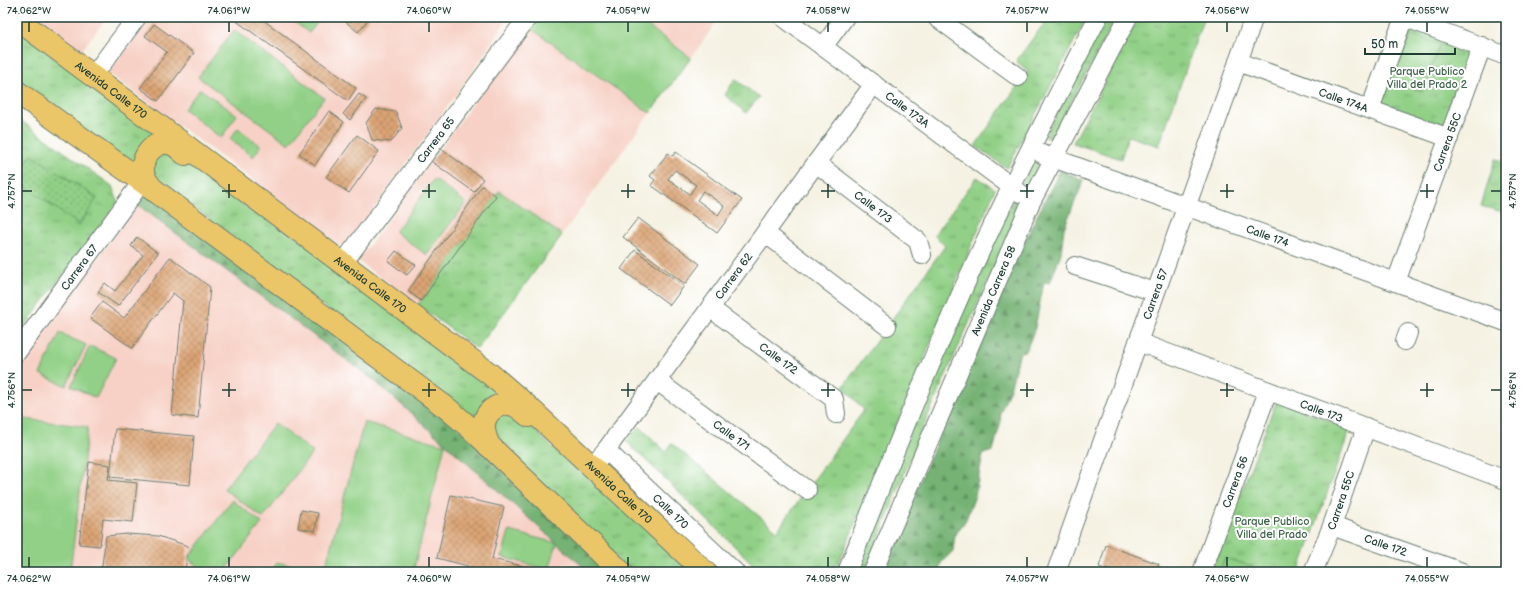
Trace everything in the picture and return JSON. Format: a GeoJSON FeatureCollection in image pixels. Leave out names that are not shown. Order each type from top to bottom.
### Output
{"type":"FeatureCollection","features":[{"type":"Feature","properties":{"kind":"main road","name":"Avenida Calle 170"},"geometry":{"type":"LineString","coordinates":[[17,19],[490,374],[525,404],[705,572]]}},
{"type":"Feature","properties":{"kind":"main road"},"geometry":{"type":"LineString","coordinates":[[17,92],[425,391],[489,446],[621,572]]}},
{"type":"Feature","properties":{"kind":"main road"},"geometry":{"type":"LineString","coordinates":[[147,186],[142,163],[146,154],[157,145],[172,144],[225,184],[283,218]]}},
{"type":"Feature","properties":{"kind":"main road"},"geometry":{"type":"LineString","coordinates":[[489,446],[484,433],[484,422],[489,412],[495,408],[510,405],[517,407],[585,460]]}},
{"type":"Feature","properties":{"kind":"street"},"geometry":{"type":"LineString","coordinates":[[93,76],[138,17]]}},
{"type":"Feature","properties":{"kind":"street","name":"Carrera 65"},"geometry":{"type":"LineString","coordinates":[[343,263],[528,17]]}},
{"type":"Feature","properties":{"kind":"street","name":"Calle 173A"},"geometry":{"type":"LineString","coordinates":[[783,17],[1031,202]]}},
{"type":"Feature","properties":{"kind":"street"},"geometry":{"type":"LineString","coordinates":[[823,47],[845,17]]}},
{"type":"Feature","properties":{"kind":"street"},"geometry":{"type":"LineString","coordinates":[[936,17],[1018,77]]}},
{"type":"Feature","properties":{"kind":"street"},"geometry":{"type":"LineString","coordinates":[[847,572],[901,435],[953,312],[1011,186],[1098,17]]}},
{"type":"Feature","properties":{"kind":"street","name":"Avenida Carrera 58"},"geometry":{"type":"LineString","coordinates":[[873,572],[1031,202],[1128,17]]}},
{"type":"Feature","properties":{"kind":"street","name":"Carrera 57"},"geometry":{"type":"LineString","coordinates":[[1059,571],[1155,292],[1254,17]]}},
{"type":"Feature","properties":{"kind":"street"},"geometry":{"type":"LineString","coordinates":[[1370,109],[1404,17],[1506,56]]}},
{"type":"Feature","properties":{"kind":"street","name":"Carrera 55C"},"geometry":{"type":"LineString","coordinates":[[1398,277],[1450,138],[1482,46]]}},
{"type":"Feature","properties":{"kind":"street","name":"Calle 174A"},"geometry":{"type":"LineString","coordinates":[[1238,62],[1450,138]]}},
{"type":"Feature","properties":{"kind":"street","name":"Carrera 62"},"geometry":{"type":"LineString","coordinates":[[585,460],[606,450],[874,84]]}},
{"type":"Feature","properties":{"kind":"street","name":"Calle 174"},"geometry":{"type":"LineString","coordinates":[[1032,144],[1055,154],[1187,202],[1398,277],[1506,310]]}},
{"type":"Feature","properties":{"kind":"street","name":"Calle 173"},"geometry":{"type":"LineString","coordinates":[[816,163],[918,241],[922,255]]}},
{"type":"Feature","properties":{"kind":"street","name":"Carrera 67"},"geometry":{"type":"LineString","coordinates":[[17,352],[147,186]]}},
{"type":"Feature","properties":{"kind":"street"},"geometry":{"type":"LineString","coordinates":[[765,233],[887,326]]}},
{"type":"Feature","properties":{"kind":"street"},"geometry":{"type":"LineString","coordinates":[[1075,266],[1155,292]]}},
{"type":"Feature","properties":{"kind":"street","name":"Calle 174"},"geometry":{"type":"LineString","coordinates":[[1398,277],[1506,322]]}},
{"type":"Feature","properties":{"kind":"street","name":"Calle 172"},"geometry":{"type":"LineString","coordinates":[[710,308],[834,399],[836,414]]}},
{"type":"Feature","properties":{"kind":"street","name":"Calle 173"},"geometry":{"type":"LineString","coordinates":[[1138,342],[1506,480]]}},
{"type":"Feature","properties":{"kind":"street","name":"Calle 171"},"geometry":{"type":"LineString","coordinates":[[656,381],[807,490]]}},
{"type":"Feature","properties":{"kind":"street","name":"Carrera 56"},"geometry":{"type":"LineString","coordinates":[[1202,572],[1268,391]]}},
{"type":"Feature","properties":{"kind":"street","name":"Carrera 55C"},"geometry":{"type":"LineString","coordinates":[[1313,572],[1332,526],[1366,427]]}},
{"type":"Feature","properties":{"kind":"street","name":"Calle 170"},"geometry":{"type":"LineString","coordinates":[[606,450],[736,572]]}},
{"type":"Feature","properties":{"kind":"street","name":"Calle 172"},"geometry":{"type":"LineString","coordinates":[[1332,526],[1462,572]]}},
{"type":"Feature","properties":{"kind":"shaded area"},"geometry":{"type":"Polygon","coordinates":[[[38,17],[107,17],[82,50],[38,17]]]}},
{"type":"Feature","properties":{"kind":"shaded area"},"geometry":{"type":"Polygon","coordinates":[[[150,17],[508,17],[475,68],[345,249],[108,73],[150,17]]]}},
{"type":"Feature","properties":{"kind":"shaded area"},"geometry":{"type":"Polygon","coordinates":[[[636,17],[720,17],[691,58],[636,17]]]}},
{"type":"Feature","properties":{"kind":"shaded area"},"geometry":{"type":"Polygon","coordinates":[[[529,27],[650,113],[562,235],[499,191],[418,305],[358,261],[529,27]]]}},
{"type":"Feature","properties":{"kind":"shaded area"},"geometry":{"type":"Polygon","coordinates":[[[138,205],[376,382],[589,572],[17,572],[17,362],[138,205]]]}},
{"type":"Feature","properties":{"kind":"green space"},"geometry":{"type":"Polygon","coordinates":[[[288,17],[322,17],[309,33],[288,17]]]}},
{"type":"Feature","properties":{"kind":"green space"},"geometry":{"type":"Polygon","coordinates":[[[536,17],[636,17],[691,58],[650,113],[529,27],[536,17]]]}},
{"type":"Feature","properties":{"kind":"green space"},"geometry":{"type":"Polygon","coordinates":[[[1049,17],[1087,17],[1007,168],[975,146],[1028,71],[1016,61],[1049,17]]]}},
{"type":"Feature","properties":{"kind":"green space"},"geometry":{"type":"Polygon","coordinates":[[[1106,17],[1116,17],[1052,138],[1046,138],[1045,136],[1106,17]]]}},
{"type":"Feature","properties":{"kind":"green space"},"geometry":{"type":"Polygon","coordinates":[[[1139,17],[1204,17],[1159,146],[1128,136],[1121,159],[1073,143],[1139,17]]]}},
{"type":"Feature","properties":{"kind":"green space","name":"Parque Publico Villa del Prado 2"},"geometry":{"type":"Polygon","coordinates":[[[1409,28],[1472,50],[1444,127],[1381,104],[1409,28]]]}},
{"type":"Feature","properties":{"kind":"green space"},"geometry":{"type":"Polygon","coordinates":[[[17,29],[158,134],[135,167],[17,83],[17,29]]]}},
{"type":"Feature","properties":{"kind":"green space"},"geometry":{"type":"Polygon","coordinates":[[[234,30],[324,98],[289,144],[198,77],[234,30]]]}},
{"type":"Feature","properties":{"kind":"green space"},"geometry":{"type":"Polygon","coordinates":[[[1411,34],[1440,45],[1422,91],[1393,81],[1411,34]]]}},
{"type":"Feature","properties":{"kind":"green space"},"geometry":{"type":"Polygon","coordinates":[[[735,79],[759,97],[746,113],[725,95],[735,79]]]}},
{"type":"Feature","properties":{"kind":"green space"},"geometry":{"type":"Polygon","coordinates":[[[200,89],[237,115],[221,138],[184,109],[200,89]]]}},
{"type":"Feature","properties":{"kind":"green space"},"geometry":{"type":"Polygon","coordinates":[[[17,118],[112,186],[118,202],[17,336],[17,118]]]}},
{"type":"Feature","properties":{"kind":"green space"},"geometry":{"type":"Polygon","coordinates":[[[238,128],[261,146],[253,157],[230,139],[238,128]]]}},
{"type":"Feature","properties":{"kind":"green space"},"geometry":{"type":"Polygon","coordinates":[[[156,153],[176,155],[246,206],[278,223],[503,393],[478,424],[154,177],[152,157],[156,153]]]}},
{"type":"Feature","properties":{"kind":"green space"},"geometry":{"type":"Polygon","coordinates":[[[32,155],[97,198],[79,225],[17,180],[17,173],[32,155]]]}},
{"type":"Feature","properties":{"kind":"green space"},"geometry":{"type":"Polygon","coordinates":[[[1032,158],[1039,160],[1040,163],[1027,185],[1022,185],[1032,158]]]}},
{"type":"Feature","properties":{"kind":"green space"},"geometry":{"type":"Polygon","coordinates":[[[1495,159],[1506,162],[1506,213],[1481,206],[1495,159]]]}},
{"type":"Feature","properties":{"kind":"green space"},"geometry":{"type":"Polygon","coordinates":[[[1060,170],[1084,180],[1064,228],[1061,253],[1050,283],[1044,282],[1035,328],[1026,351],[1020,352],[1010,389],[1000,413],[1001,421],[993,451],[983,454],[975,496],[965,522],[955,534],[953,551],[941,563],[939,572],[881,572],[1014,262],[1060,170]]]}},
{"type":"Feature","properties":{"kind":"green space"},"geometry":{"type":"Polygon","coordinates":[[[977,177],[995,189],[839,562],[828,572],[761,572],[626,441],[640,427],[666,452],[671,443],[777,531],[864,410],[843,387],[945,246],[934,235],[977,177]]]}},
{"type":"Feature","properties":{"kind":"green space"},"geometry":{"type":"Polygon","coordinates":[[[434,179],[466,203],[427,255],[395,232],[434,179]]]}},
{"type":"Feature","properties":{"kind":"green space"},"geometry":{"type":"Polygon","coordinates":[[[144,189],[420,391],[612,572],[589,572],[376,382],[138,205],[135,201],[144,189]]]}},
{"type":"Feature","properties":{"kind":"green space"},"geometry":{"type":"Polygon","coordinates":[[[499,191],[562,235],[477,349],[418,305],[499,191]]]}},
{"type":"Feature","properties":{"kind":"green space"},"geometry":{"type":"Polygon","coordinates":[[[1017,199],[1020,202],[1020,208],[925,422],[865,572],[856,572],[916,416],[1013,200],[1017,199]]]}},
{"type":"Feature","properties":{"kind":"green space"},"geometry":{"type":"Polygon","coordinates":[[[60,333],[86,345],[66,386],[40,374],[60,333]]]}},
{"type":"Feature","properties":{"kind":"green space"},"geometry":{"type":"Polygon","coordinates":[[[90,346],[116,358],[96,398],[71,386],[90,346]]]}},
{"type":"Feature","properties":{"kind":"green space","name":"Parque Publico Villa del Prado"},"geometry":{"type":"Polygon","coordinates":[[[1277,400],[1350,429],[1299,572],[1210,572],[1277,400]]]}},
{"type":"Feature","properties":{"kind":"green space"},"geometry":{"type":"Polygon","coordinates":[[[499,412],[524,419],[567,462],[616,499],[693,572],[629,572],[494,436],[495,415],[499,412]]]}},
{"type":"Feature","properties":{"kind":"green space"},"geometry":{"type":"Polygon","coordinates":[[[17,418],[88,427],[70,572],[17,572],[17,418]]]}},
{"type":"Feature","properties":{"kind":"green space"},"geometry":{"type":"Polygon","coordinates":[[[364,422],[445,445],[413,572],[324,572],[364,422]]]}},
{"type":"Feature","properties":{"kind":"green space"},"geometry":{"type":"Polygon","coordinates":[[[275,423],[313,452],[263,518],[224,489],[275,423]]]}},
{"type":"Feature","properties":{"kind":"green space"},"geometry":{"type":"Polygon","coordinates":[[[232,500],[262,523],[224,572],[206,572],[188,559],[232,500]]]}},
{"type":"Feature","properties":{"kind":"green space"},"geometry":{"type":"Polygon","coordinates":[[[509,531],[557,543],[549,570],[502,557],[509,531]]]}},
{"type":"Feature","properties":{"kind":"green space"},"geometry":{"type":"Polygon","coordinates":[[[1225,558],[1253,567],[1251,572],[1220,572],[1225,558]]]}},
{"type":"Feature","properties":{"kind":"green space"},"geometry":{"type":"Polygon","coordinates":[[[276,562],[303,568],[303,572],[273,572],[276,562]]]}},
{"type":"Feature","properties":{"kind":"building"},"geometry":{"type":"Polygon","coordinates":[[[238,17],[259,17],[356,88],[348,101],[235,20],[238,17]]]}},
{"type":"Feature","properties":{"kind":"building"},"geometry":{"type":"Polygon","coordinates":[[[340,17],[370,17],[358,32],[340,17]]]}},
{"type":"Feature","properties":{"kind":"building"},"geometry":{"type":"Polygon","coordinates":[[[154,24],[194,53],[158,101],[140,88],[167,52],[145,36],[154,24]]]}},
{"type":"Feature","properties":{"kind":"building"},"geometry":{"type":"Polygon","coordinates":[[[359,94],[366,99],[350,120],[343,114],[359,94]]]}},
{"type":"Feature","properties":{"kind":"building"},"geometry":{"type":"Polygon","coordinates":[[[376,109],[396,112],[402,128],[391,142],[372,140],[366,123],[376,109]]]}},
{"type":"Feature","properties":{"kind":"building"},"geometry":{"type":"Polygon","coordinates":[[[329,111],[344,122],[315,165],[299,154],[329,111]]]}},
{"type":"Feature","properties":{"kind":"building"},"geometry":{"type":"Polygon","coordinates":[[[357,135],[379,151],[349,193],[326,177],[357,135]]]}},
{"type":"Feature","properties":{"kind":"building"},"geometry":{"type":"Polygon","coordinates":[[[441,149],[483,179],[474,192],[431,161],[441,149]]]}},
{"type":"Feature","properties":{"kind":"building"},"geometry":{"type":"Polygon","coordinates":[[[676,152],[742,200],[717,233],[651,185],[655,180],[650,176],[668,153],[673,156],[676,152]],[[675,170],[668,179],[690,194],[696,185],[675,170]],[[703,191],[697,200],[718,215],[724,206],[703,191]]]}},
{"type":"Feature","properties":{"kind":"building"},"geometry":{"type":"Polygon","coordinates":[[[482,186],[496,196],[421,301],[408,291],[482,186]]]}},
{"type":"Feature","properties":{"kind":"building"},"geometry":{"type":"Polygon","coordinates":[[[638,218],[700,264],[685,284],[623,237],[638,218]]]}},
{"type":"Feature","properties":{"kind":"building"},"geometry":{"type":"Polygon","coordinates":[[[137,237],[158,253],[118,306],[98,292],[105,283],[115,291],[143,255],[131,246],[137,237]]]}},
{"type":"Feature","properties":{"kind":"building"},"geometry":{"type":"Polygon","coordinates":[[[635,250],[684,286],[670,305],[621,269],[635,250]]]}},
{"type":"Feature","properties":{"kind":"building"},"geometry":{"type":"Polygon","coordinates":[[[396,251],[416,265],[407,275],[388,261],[396,251]]]}},
{"type":"Feature","properties":{"kind":"building"},"geometry":{"type":"Polygon","coordinates":[[[170,257],[210,287],[198,418],[172,415],[183,301],[173,293],[132,348],[90,318],[102,302],[124,318],[170,257]]]}},
{"type":"Feature","properties":{"kind":"building"},"geometry":{"type":"Polygon","coordinates":[[[115,429],[194,436],[190,485],[110,477],[115,429]]]}},
{"type":"Feature","properties":{"kind":"building"},"geometry":{"type":"Polygon","coordinates":[[[89,462],[110,465],[108,480],[137,483],[133,522],[103,519],[100,546],[79,544],[89,462]]]}},
{"type":"Feature","properties":{"kind":"building"},"geometry":{"type":"Polygon","coordinates":[[[451,495],[504,507],[492,559],[548,572],[467,572],[468,566],[437,558],[451,495]]]}},
{"type":"Feature","properties":{"kind":"building"},"geometry":{"type":"Polygon","coordinates":[[[301,510],[318,513],[315,531],[298,528],[301,510]]]}},
{"type":"Feature","properties":{"kind":"building"},"geometry":{"type":"Polygon","coordinates":[[[127,534],[158,536],[188,546],[185,572],[101,572],[106,536],[127,534]]]}},
{"type":"Feature","properties":{"kind":"building"},"geometry":{"type":"Polygon","coordinates":[[[1106,545],[1159,564],[1156,572],[1114,572],[1099,567],[1106,545]]]}}]}
